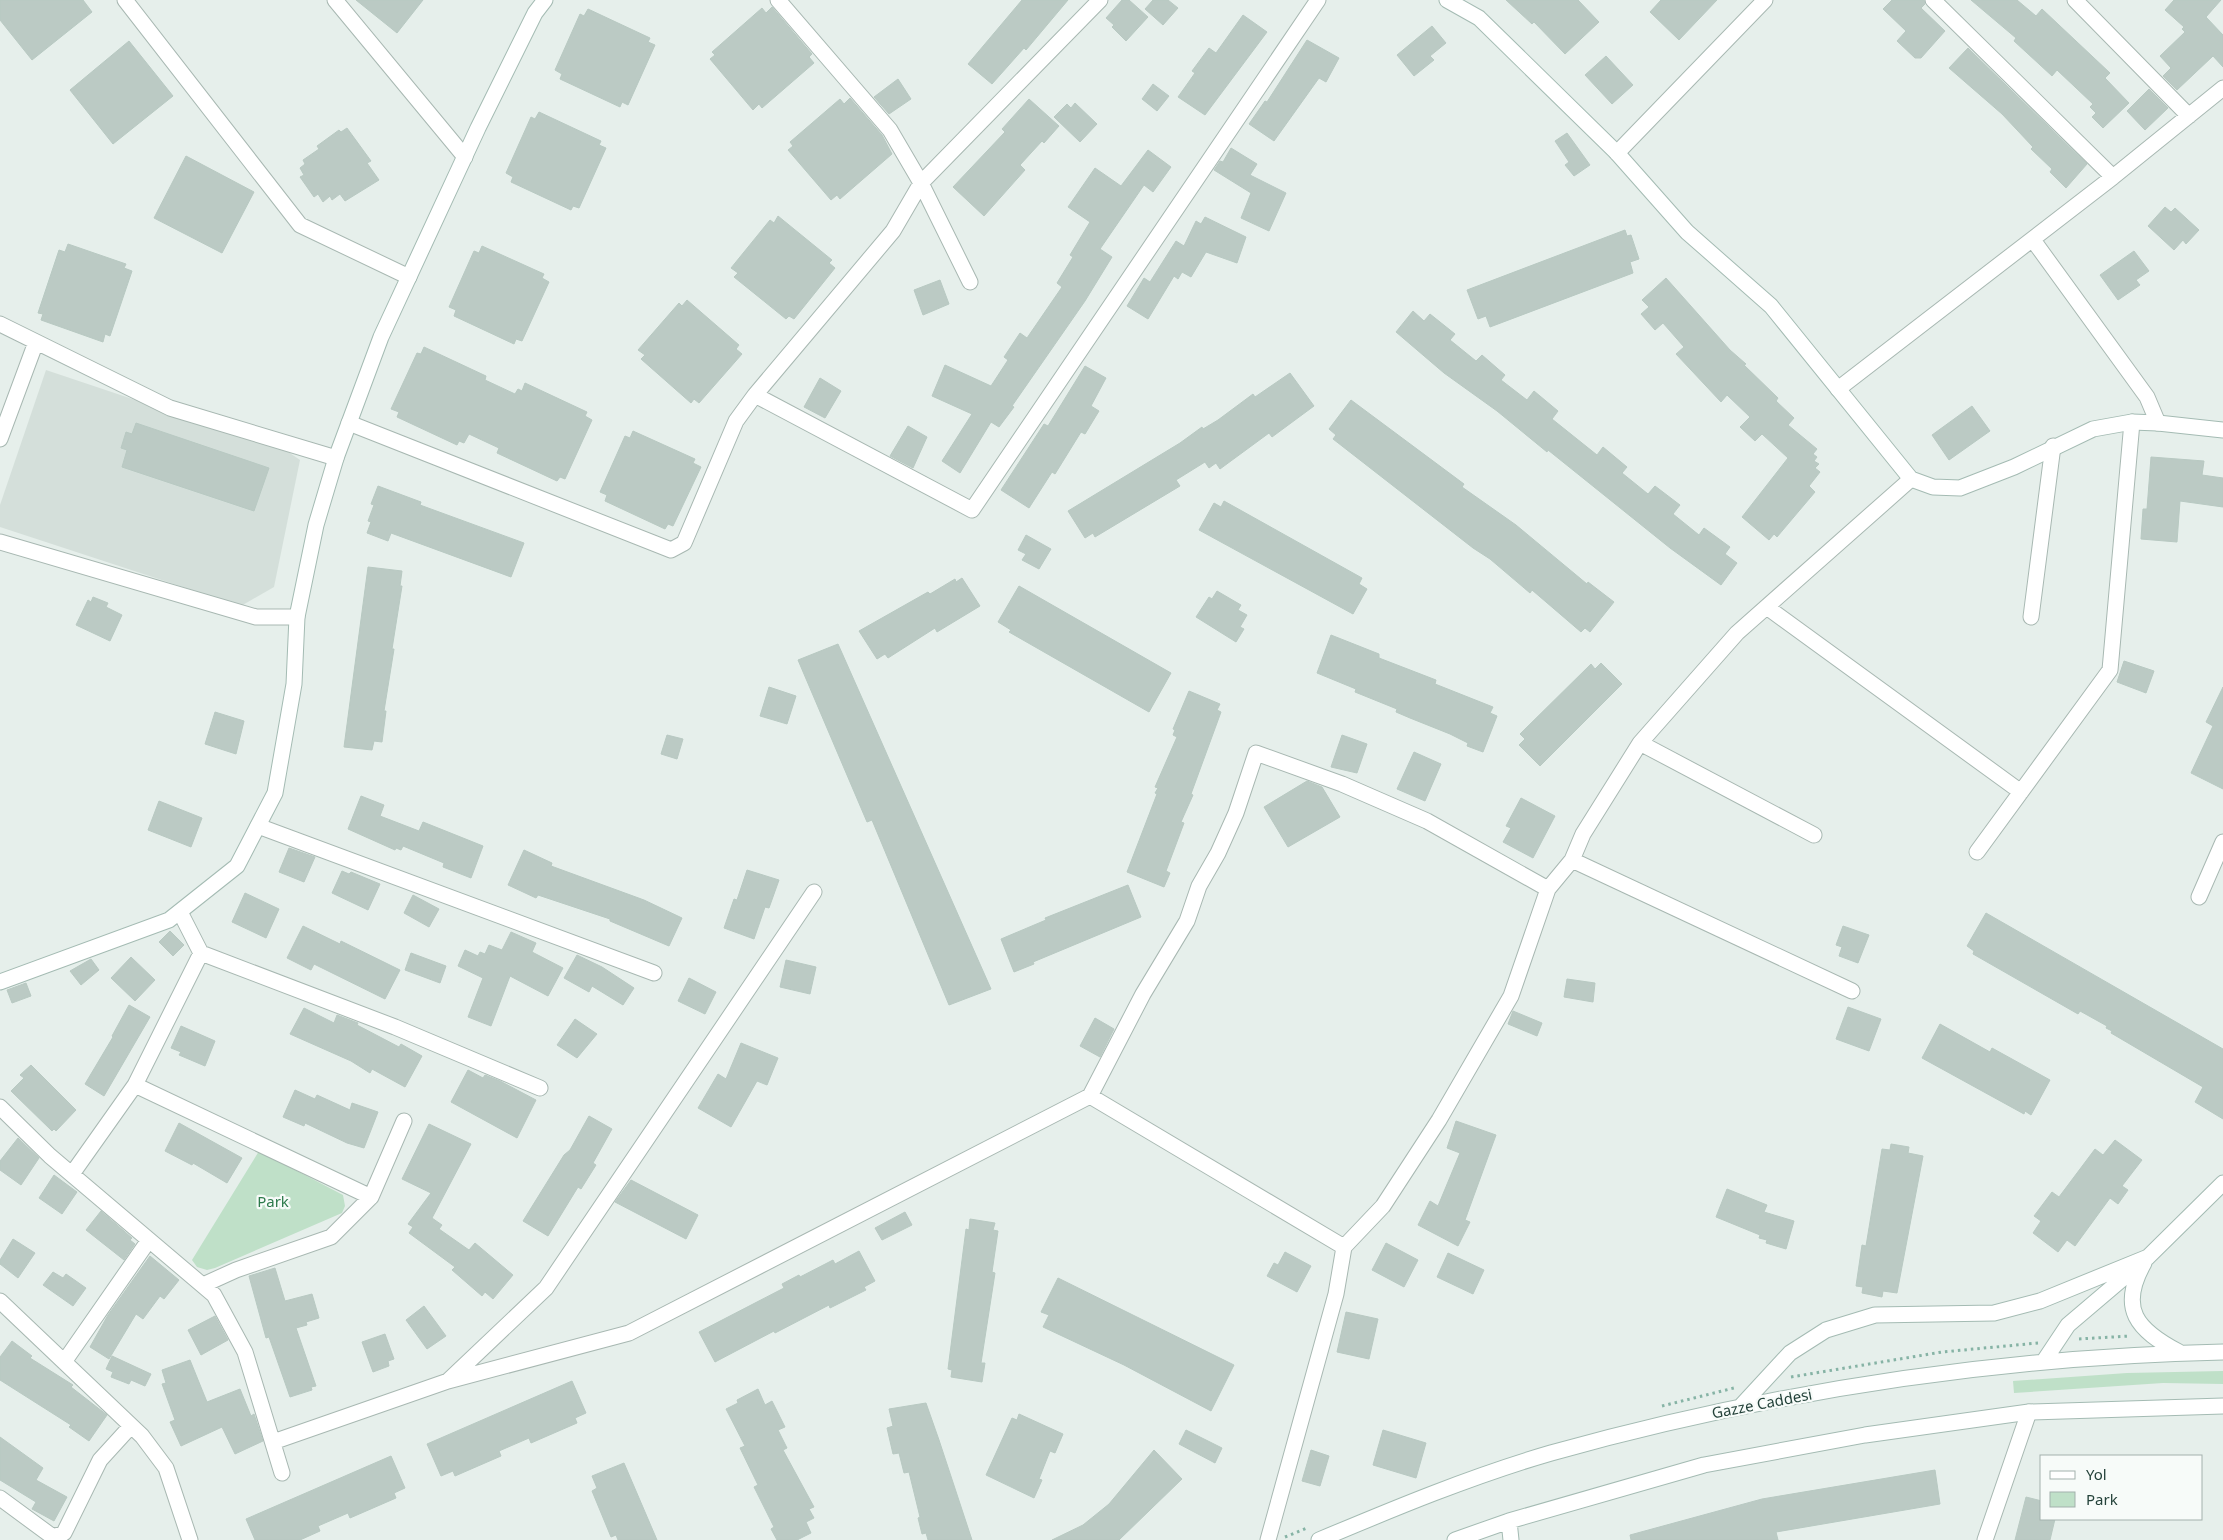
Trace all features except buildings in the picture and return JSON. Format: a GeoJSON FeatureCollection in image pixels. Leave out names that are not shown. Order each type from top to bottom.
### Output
{"type":"FeatureCollection","features":[{"type":"Feature","properties":{"kind":"street"},"geometry":{"type":"LineString","coordinates":[[125,0],[300,225],[409,277]]}},
{"type":"Feature","properties":{"kind":"street"},"geometry":{"type":"LineString","coordinates":[[334,0],[465,157]]}},
{"type":"Feature","properties":{"kind":"street"},"geometry":{"type":"LineString","coordinates":[[0,982],[169,920],[237,866],[275,793],[294,684],[297,617],[316,525],[336,458],[381,337],[535,13],[545,0]]}},
{"type":"Feature","properties":{"kind":"street"},"geometry":{"type":"LineString","coordinates":[[778,0],[890,130],[921,183],[970,282]]}},
{"type":"Feature","properties":{"kind":"street"},"geometry":{"type":"LineString","coordinates":[[349,423],[671,550],[684,543],[736,421],[755,395],[893,230],[921,183],[1100,0]]}},
{"type":"Feature","properties":{"kind":"street"},"geometry":{"type":"LineString","coordinates":[[755,395],[972,510],[1318,0]]}},
{"type":"Feature","properties":{"kind":"street"},"geometry":{"type":"LineString","coordinates":[[1447,0],[1479,18],[1617,154],[1687,232],[1771,306],[1911,479],[1933,487],[1960,488],[2014,467],[2053,446],[2093,429],[2132,422],[2223,430]]}},
{"type":"Feature","properties":{"kind":"street"},"geometry":{"type":"LineString","coordinates":[[1617,154],[1765,0]]}},
{"type":"Feature","properties":{"kind":"street"},"geometry":{"type":"LineString","coordinates":[[1932,0],[2113,177]]}},
{"type":"Feature","properties":{"kind":"street"},"geometry":{"type":"LineString","coordinates":[[2075,0],[2189,116]]}},
{"type":"Feature","properties":{"kind":"street"},"geometry":{"type":"LineString","coordinates":[[1838,389],[2033,240],[2223,88]]}},
{"type":"Feature","properties":{"kind":"street"},"geometry":{"type":"LineString","coordinates":[[2033,240],[2147,397],[2158,423]]}},
{"type":"Feature","properties":{"kind":"street"},"geometry":{"type":"LineString","coordinates":[[0,324],[170,408],[336,458]]}},
{"type":"Feature","properties":{"kind":"street"},"geometry":{"type":"LineString","coordinates":[[0,439],[36,342]]}},
{"type":"Feature","properties":{"kind":"street"},"geometry":{"type":"LineString","coordinates":[[1978,852],[2110,670],[2132,422]]}},
{"type":"Feature","properties":{"kind":"street"},"geometry":{"type":"LineString","coordinates":[[2031,617],[2053,446]]}},
{"type":"Feature","properties":{"kind":"street"},"geometry":{"type":"LineString","coordinates":[[1268,1540],[1336,1294],[1344,1247],[1383,1206],[1439,1120],[1511,996],[1548,888],[1572,860],[1583,834],[1640,743],[1737,633],[1768,608],[1911,479]]}},
{"type":"Feature","properties":{"kind":"street"},"geometry":{"type":"LineString","coordinates":[[0,542],[256,617],[297,617]]}},
{"type":"Feature","properties":{"kind":"street"},"geometry":{"type":"LineString","coordinates":[[1768,608],[2021,792]]}},
{"type":"Feature","properties":{"kind":"street"},"geometry":{"type":"LineString","coordinates":[[1640,743],[1814,835]]}},
{"type":"Feature","properties":{"kind":"street"},"geometry":{"type":"LineString","coordinates":[[273,1442],[448,1381],[629,1333],[1090,1096],[1143,994],[1187,921],[1199,886],[1218,853],[1236,813],[1256,753],[1342,784],[1427,821],[1548,888]]}},
{"type":"Feature","properties":{"kind":"street"},"geometry":{"type":"LineString","coordinates":[[258,826],[654,973]]}},
{"type":"Feature","properties":{"kind":"street"},"geometry":{"type":"LineString","coordinates":[[2198,897],[2223,842]]}},
{"type":"Feature","properties":{"kind":"street"},"geometry":{"type":"LineString","coordinates":[[1572,860],[1852,991]]}},
{"type":"Feature","properties":{"kind":"street"},"geometry":{"type":"LineString","coordinates":[[448,1381],[546,1288],[814,892]]}},
{"type":"Feature","properties":{"kind":"street"},"geometry":{"type":"LineString","coordinates":[[180,912],[200,953],[395,1027],[540,1088]]}},
{"type":"Feature","properties":{"kind":"street"},"geometry":{"type":"LineString","coordinates":[[72,1174],[135,1085],[200,953]]}},
{"type":"Feature","properties":{"kind":"street"},"geometry":{"type":"LineString","coordinates":[[135,1085],[371,1197]]}},
{"type":"Feature","properties":{"kind":"street"},"geometry":{"type":"LineString","coordinates":[[1090,1096],[1344,1247]]}},
{"type":"Feature","properties":{"kind":"street"},"geometry":{"type":"LineString","coordinates":[[0,1106],[72,1174],[214,1295],[245,1352],[282,1472]]}},
{"type":"Feature","properties":{"kind":"street"},"geometry":{"type":"LineString","coordinates":[[203,1285],[236,1270],[332,1237],[371,1197],[404,1121]]}},
{"type":"Feature","properties":{"kind":"street"},"geometry":{"type":"LineString","coordinates":[[2044,1361],[2068,1324],[2148,1257],[2223,1183]]}},
{"type":"Feature","properties":{"kind":"street"},"geometry":{"type":"LineString","coordinates":[[64,1362],[150,1240]]}},
{"type":"Feature","properties":{"kind":"street"},"geometry":{"type":"LineString","coordinates":[[2148,1257],[2135,1283],[2133,1300],[2135,1317],[2153,1339],[2179,1353]]}},
{"type":"Feature","properties":{"kind":"street"},"geometry":{"type":"LineString","coordinates":[[1740,1406],[1790,1353],[1826,1330],[1875,1315],[1994,1313],[2040,1301],[2148,1257]]}},
{"type":"Feature","properties":{"kind":"street"},"geometry":{"type":"LineString","coordinates":[[0,1301],[131,1426],[166,1468],[190,1540]]}},
{"type":"Feature","properties":{"kind":"street","name":"Gazze Caddesi"},"geometry":{"type":"LineString","coordinates":[[1319,1540],[1403,1504],[1550,1454],[1740,1406],[1893,1378],[2044,1361],[2223,1352]]}},
{"type":"Feature","properties":{"kind":"street"},"geometry":{"type":"LineString","coordinates":[[1455,1540],[1509,1521],[1704,1465],[1865,1435],[2029,1412],[2223,1406]]}},
{"type":"Feature","properties":{"kind":"street"},"geometry":{"type":"LineString","coordinates":[[1985,1540],[2029,1412]]}},
{"type":"Feature","properties":{"kind":"street"},"geometry":{"type":"LineString","coordinates":[[0,1498],[53,1537],[64,1533],[100,1460],[131,1426]]}},
{"type":"Feature","properties":{"kind":"street"},"geometry":{"type":"LineString","coordinates":[[1509,1521],[1511,1540]]}},
{"type":"Feature","properties":{"kind":"shaded area"},"geometry":{"type":"Polygon","coordinates":[[[46,370],[287,451],[300,460],[274,587],[241,606],[0,527],[0,505],[46,370]]]}},
{"type":"Feature","properties":{"kind":"green space","name":"Park"},"geometry":{"type":"Polygon","coordinates":[[[259,1151],[343,1195],[345,1206],[342,1213],[215,1268],[207,1270],[197,1267],[192,1260],[259,1151]]]}},
{"type":"Feature","properties":{"kind":"green space"},"geometry":{"type":"Polygon","coordinates":[[[2223,1371],[2223,1384],[2163,1383],[2014,1393],[2013,1381],[2127,1373],[2223,1371]]]}}]}
